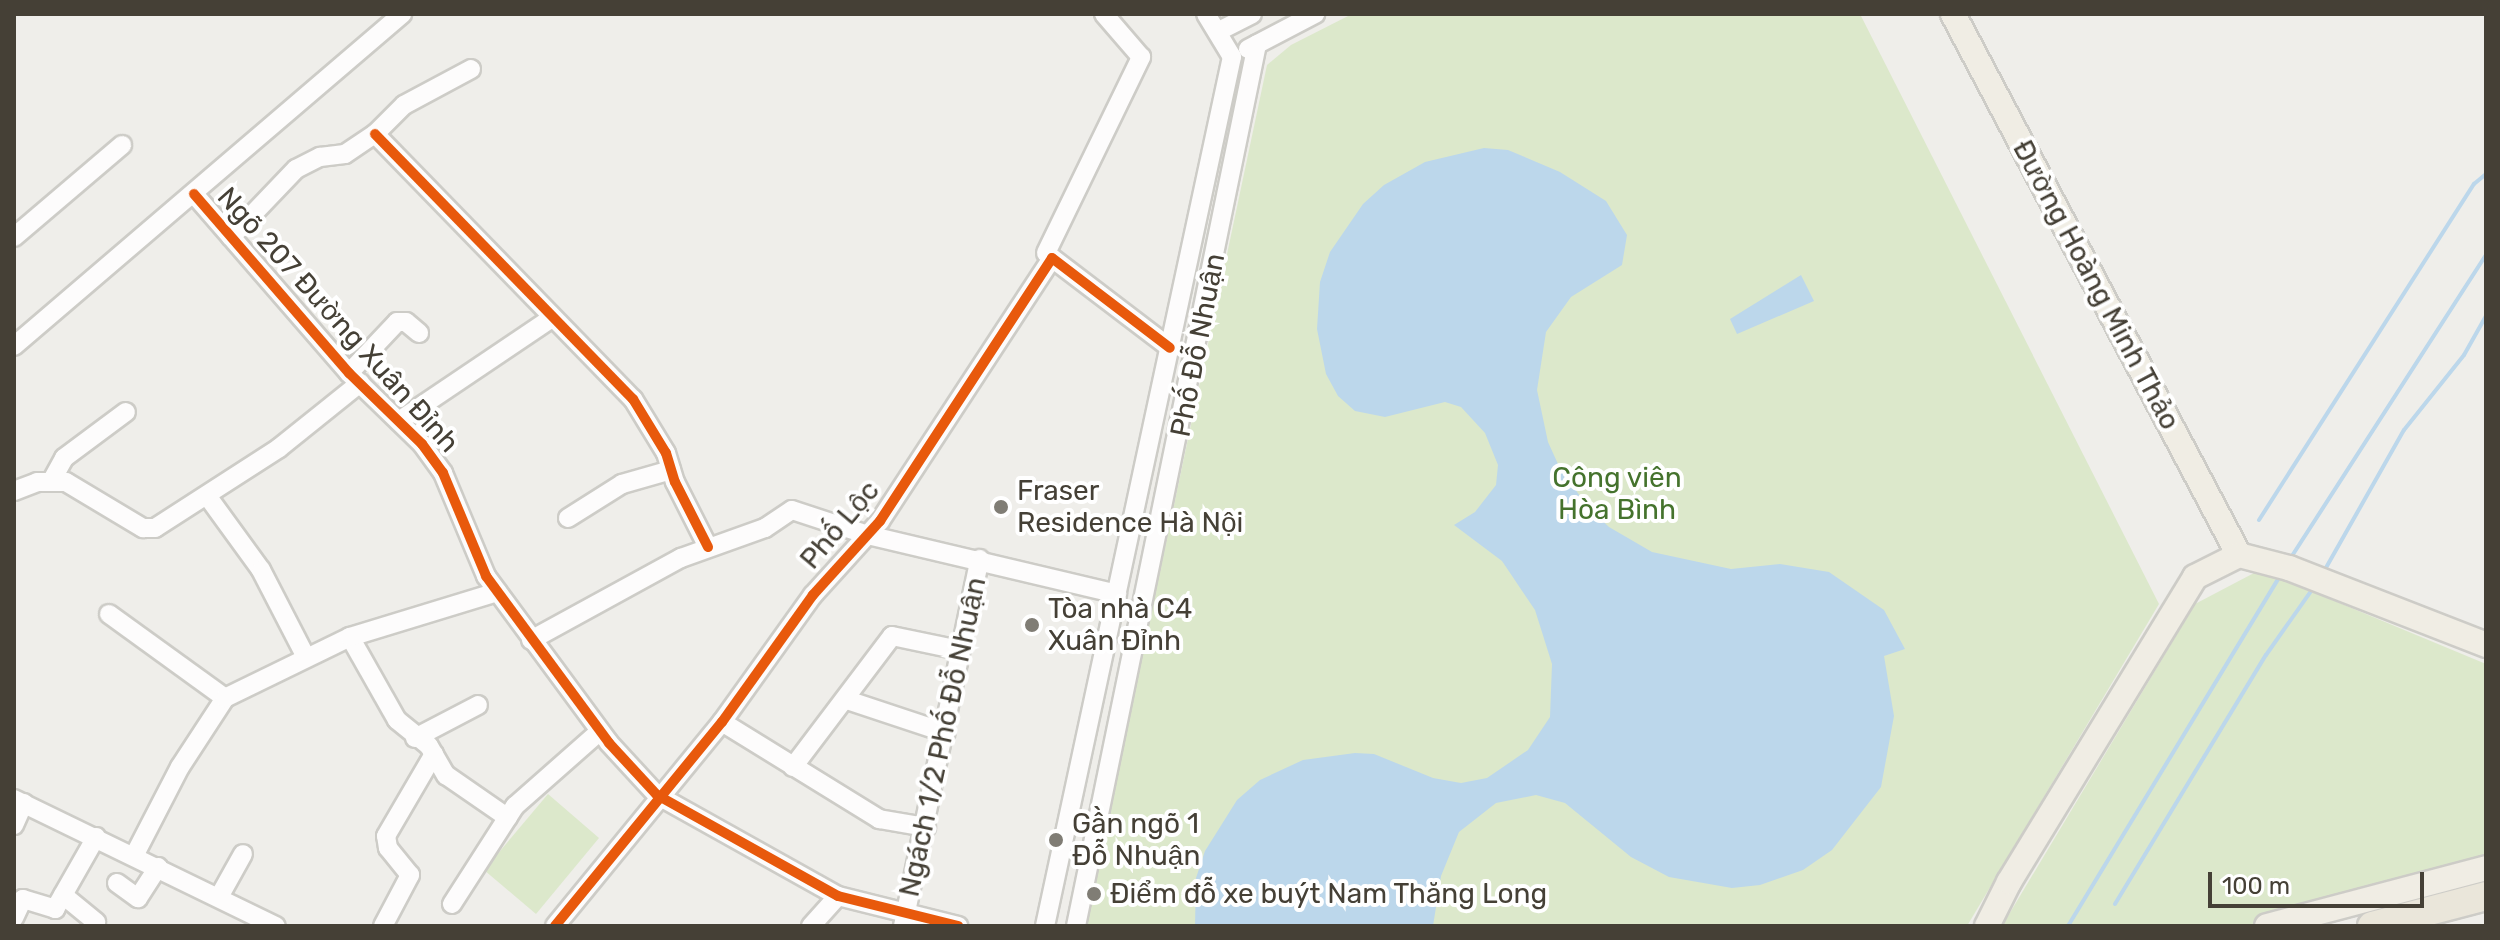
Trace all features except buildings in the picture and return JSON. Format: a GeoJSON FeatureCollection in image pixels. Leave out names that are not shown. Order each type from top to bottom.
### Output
{"type":"FeatureCollection","features":[{"type":"Feature","properties":{"kind":"highway"},"geometry":{"type":"LineString","coordinates":[[2372,926],[2486,895]]}},
{"type":"Feature","properties":{"kind":"main road","name":"Đường Hoàng Minh Thảo"},"geometry":{"type":"LineString","coordinates":[[1953,14],[2239,555]]}},
{"type":"Feature","properties":{"kind":"main road"},"geometry":{"type":"LineString","coordinates":[[1987,926],[2009,882],[2195,577],[2239,555],[2289,568],[2486,645]]}},
{"type":"Feature","properties":{"kind":"main road"},"geometry":{"type":"LineString","coordinates":[[2267,926],[2486,868]]}},
{"type":"Feature","properties":{"kind":"main road"},"geometry":{"type":"LineString","coordinates":[[2363,926],[2486,895]]}},
{"type":"Feature","properties":{"kind":"street"},"geometry":{"type":"LineString","coordinates":[[14,346],[402,14]]}},
{"type":"Feature","properties":{"kind":"street","name":"Phố Lộc"},"geometry":{"type":"LineString","coordinates":[[555,926],[657,795],[722,722],[813,595],[868,535],[1075,217],[1069,205],[1141,57],[1104,14]]}},
{"type":"Feature","properties":{"kind":"street"},"geometry":{"type":"LineString","coordinates":[[1206,14],[1232,57],[1315,14]]}},
{"type":"Feature","properties":{"kind":"street"},"geometry":{"type":"LineString","coordinates":[[1219,31],[1245,15],[1257,44]]}},
{"type":"Feature","properties":{"kind":"street","name":"Phố Đỗ Nhuận"},"geometry":{"type":"LineString","coordinates":[[1076,926],[1257,44]]}},
{"type":"Feature","properties":{"kind":"street","name":"Phố Đỗ Nhuận"},"geometry":{"type":"LineString","coordinates":[[1045,926],[1232,57]]}},
{"type":"Feature","properties":{"kind":"street"},"geometry":{"type":"LineString","coordinates":[[231,237],[296,169],[320,157],[345,154],[375,134],[404,105],[471,69]]}},
{"type":"Feature","properties":{"kind":"street"},"geometry":{"type":"LineString","coordinates":[[375,134],[550,319],[633,399],[708,547]]}},
{"type":"Feature","properties":{"kind":"street"},"geometry":{"type":"LineString","coordinates":[[14,237],[122,145]]}},
{"type":"Feature","properties":{"kind":"street","name":"Ngõ 207 Đường Xuân Đỉnh"},"geometry":{"type":"LineString","coordinates":[[194,194],[354,378],[399,421],[443,473],[497,592],[600,731],[657,795],[838,896],[904,921],[958,926]]}},
{"type":"Feature","properties":{"kind":"street"},"geometry":{"type":"LineString","coordinates":[[1049,255],[1170,348]]}},
{"type":"Feature","properties":{"kind":"street"},"geometry":{"type":"LineString","coordinates":[[399,421],[550,319]]}},
{"type":"Feature","properties":{"kind":"street"},"geometry":{"type":"LineString","coordinates":[[14,491],[52,480],[79,486],[148,529],[208,497],[354,378],[397,322],[406,322],[419,333]]}},
{"type":"Feature","properties":{"kind":"street"},"geometry":{"type":"LineString","coordinates":[[52,480],[64,458],[126,412]]}},
{"type":"Feature","properties":{"kind":"street"},"geometry":{"type":"LineString","coordinates":[[568,518],[622,484],[671,470]]}},
{"type":"Feature","properties":{"kind":"street"},"geometry":{"type":"LineString","coordinates":[[208,497],[261,570],[306,657]]}},
{"type":"Feature","properties":{"kind":"street"},"geometry":{"type":"LineString","coordinates":[[1136,506],[1163,512]]}},
{"type":"Feature","properties":{"kind":"street"},"geometry":{"type":"LineString","coordinates":[[531,640],[708,547],[765,528],[792,510],[868,535],[980,559],[1117,594]]}},
{"type":"Feature","properties":{"kind":"street","name":"Ngách 1/2 Phố Đỗ Nhuận"},"geometry":{"type":"LineString","coordinates":[[904,921],[946,733],[959,650],[980,559]]}},
{"type":"Feature","properties":{"kind":"street"},"geometry":{"type":"LineString","coordinates":[[134,856],[180,767],[225,698],[350,637],[497,592]]}},
{"type":"Feature","properties":{"kind":"street"},"geometry":{"type":"LineString","coordinates":[[109,614],[225,698]]}},
{"type":"Feature","properties":{"kind":"street"},"geometry":{"type":"LineString","coordinates":[[793,767],[847,700],[892,636],[959,650]]}},
{"type":"Feature","properties":{"kind":"street"},"geometry":{"type":"LineString","coordinates":[[350,637],[397,720],[434,754],[446,775],[508,818]]}},
{"type":"Feature","properties":{"kind":"street"},"geometry":{"type":"LineString","coordinates":[[847,700],[946,733]]}},
{"type":"Feature","properties":{"kind":"street"},"geometry":{"type":"LineString","coordinates":[[415,738],[478,705]]}},
{"type":"Feature","properties":{"kind":"street"},"geometry":{"type":"LineString","coordinates":[[722,722],[879,819],[926,827]]}},
{"type":"Feature","properties":{"kind":"street"},"geometry":{"type":"LineString","coordinates":[[452,904],[508,818],[565,758],[600,731]]}},
{"type":"Feature","properties":{"kind":"street"},"geometry":{"type":"LineString","coordinates":[[383,926],[410,875],[388,848],[386,836],[434,754]]}},
{"type":"Feature","properties":{"kind":"street"},"geometry":{"type":"LineString","coordinates":[[14,825],[19,801],[276,926]]}},
{"type":"Feature","properties":{"kind":"street"},"geometry":{"type":"LineString","coordinates":[[14,918],[23,899],[55,909],[96,837]]}},
{"type":"Feature","properties":{"kind":"street"},"geometry":{"type":"LineString","coordinates":[[219,897],[243,854]]}},
{"type":"Feature","properties":{"kind":"street"},"geometry":{"type":"LineString","coordinates":[[117,883],[138,898],[158,867]]}},
{"type":"Feature","properties":{"kind":"street"},"geometry":{"type":"LineString","coordinates":[[63,895],[96,922]]}},
{"type":"Feature","properties":{"kind":"street"},"geometry":{"type":"LineString","coordinates":[[811,926],[838,896]]}},
{"type":"Feature","properties":{"kind":"green space","name":"Công viên Hòa Bình"},"geometry":{"type":"Polygon","coordinates":[[[1352,14],[1860,14],[2159,604],[1967,926],[1085,926],[1267,65],[1291,45],[1352,14]]]}},
{"type":"Feature","properties":{"kind":"green space"},"geometry":{"type":"Polygon","coordinates":[[[2254,573],[2270,574],[2486,664],[2486,862],[2246,926],[2002,926],[2195,604],[2254,573]]]}},
{"type":"Feature","properties":{"kind":"green space"},"geometry":{"type":"Polygon","coordinates":[[[548,794],[599,838],[536,914],[484,870],[548,794]]]}},
{"type":"Feature","properties":{"kind":"water"},"geometry":{"type":"Polygon","coordinates":[[[1484,148],[1508,150],[1560,172],[1606,201],[1627,235],[1622,265],[1571,297],[1546,332],[1537,390],[1548,442],[1558,464],[1586,505],[1609,527],[1652,552],[1731,569],[1780,564],[1829,572],[1884,610],[1905,649],[1884,656],[1894,716],[1881,787],[1832,850],[1803,870],[1760,885],[1732,888],[1669,877],[1631,857],[1565,803],[1536,795],[1496,803],[1459,832],[1441,876],[1433,926],[1195,926],[1196,878],[1205,851],[1237,800],[1260,780],[1303,760],[1355,753],[1374,754],[1433,778],[1461,783],[1487,778],[1528,750],[1550,717],[1552,664],[1535,610],[1502,561],[1454,525],[1475,512],[1496,485],[1498,465],[1485,433],[1461,407],[1445,402],[1385,417],[1355,411],[1338,396],[1326,374],[1317,329],[1320,282],[1330,252],[1363,204],[1384,185],[1425,162],[1484,148]]]}},
{"type":"Feature","properties":{"kind":"water"},"geometry":{"type":"Polygon","coordinates":[[[1801,275],[1814,301],[1737,334],[1730,319],[1801,275]]]}},
{"type":"Feature","properties":{"kind":"waterway"},"geometry":{"type":"LineString","coordinates":[[2259,520],[2474,184],[2486,174]]}},
{"type":"Feature","properties":{"kind":"waterway"},"geometry":{"type":"LineString","coordinates":[[2290,559],[2486,255]]}},
{"type":"Feature","properties":{"kind":"waterway"},"geometry":{"type":"LineString","coordinates":[[2323,573],[2404,430],[2464,355],[2486,316]]}},
{"type":"Feature","properties":{"kind":"waterway"},"geometry":{"type":"LineString","coordinates":[[2068,926],[2280,576]]}},
{"type":"Feature","properties":{"kind":"waterway"},"geometry":{"type":"LineString","coordinates":[[2115,904],[2266,655],[2314,587]]}},
{"type":"Feature","properties":{"kind":"cycle path"},"geometry":{"type":"LineString","coordinates":[[375,134],[633,399],[666,453],[675,482],[708,547]]}},
{"type":"Feature","properties":{"kind":"cycle path"},"geometry":{"type":"LineString","coordinates":[[194,194],[349,373],[422,444],[443,473],[486,576],[609,743],[657,795],[838,896],[958,926]]}},
{"type":"Feature","properties":{"kind":"cycle path"},"geometry":{"type":"LineString","coordinates":[[555,926],[722,722],[813,595],[880,521],[1052,258],[1170,348]]}},
{"type":"Feature","properties":{"kind":"place","name":"Fraser Residence Hà Nội"},"geometry":{"type":"Point","coordinates":[1001,507]}},
{"type":"Feature","properties":{"kind":"place","name":"Tòa nhà C4 Xuân Đỉnh"},"geometry":{"type":"Point","coordinates":[1032,625]}},
{"type":"Feature","properties":{"kind":"place","name":"Gần ngõ 1 Đỗ Nhuận"},"geometry":{"type":"Point","coordinates":[1056,840]}},
{"type":"Feature","properties":{"kind":"place","name":"Điểm đỗ xe buýt Nam Thăng Long"},"geometry":{"type":"Point","coordinates":[1094,894]}}]}
